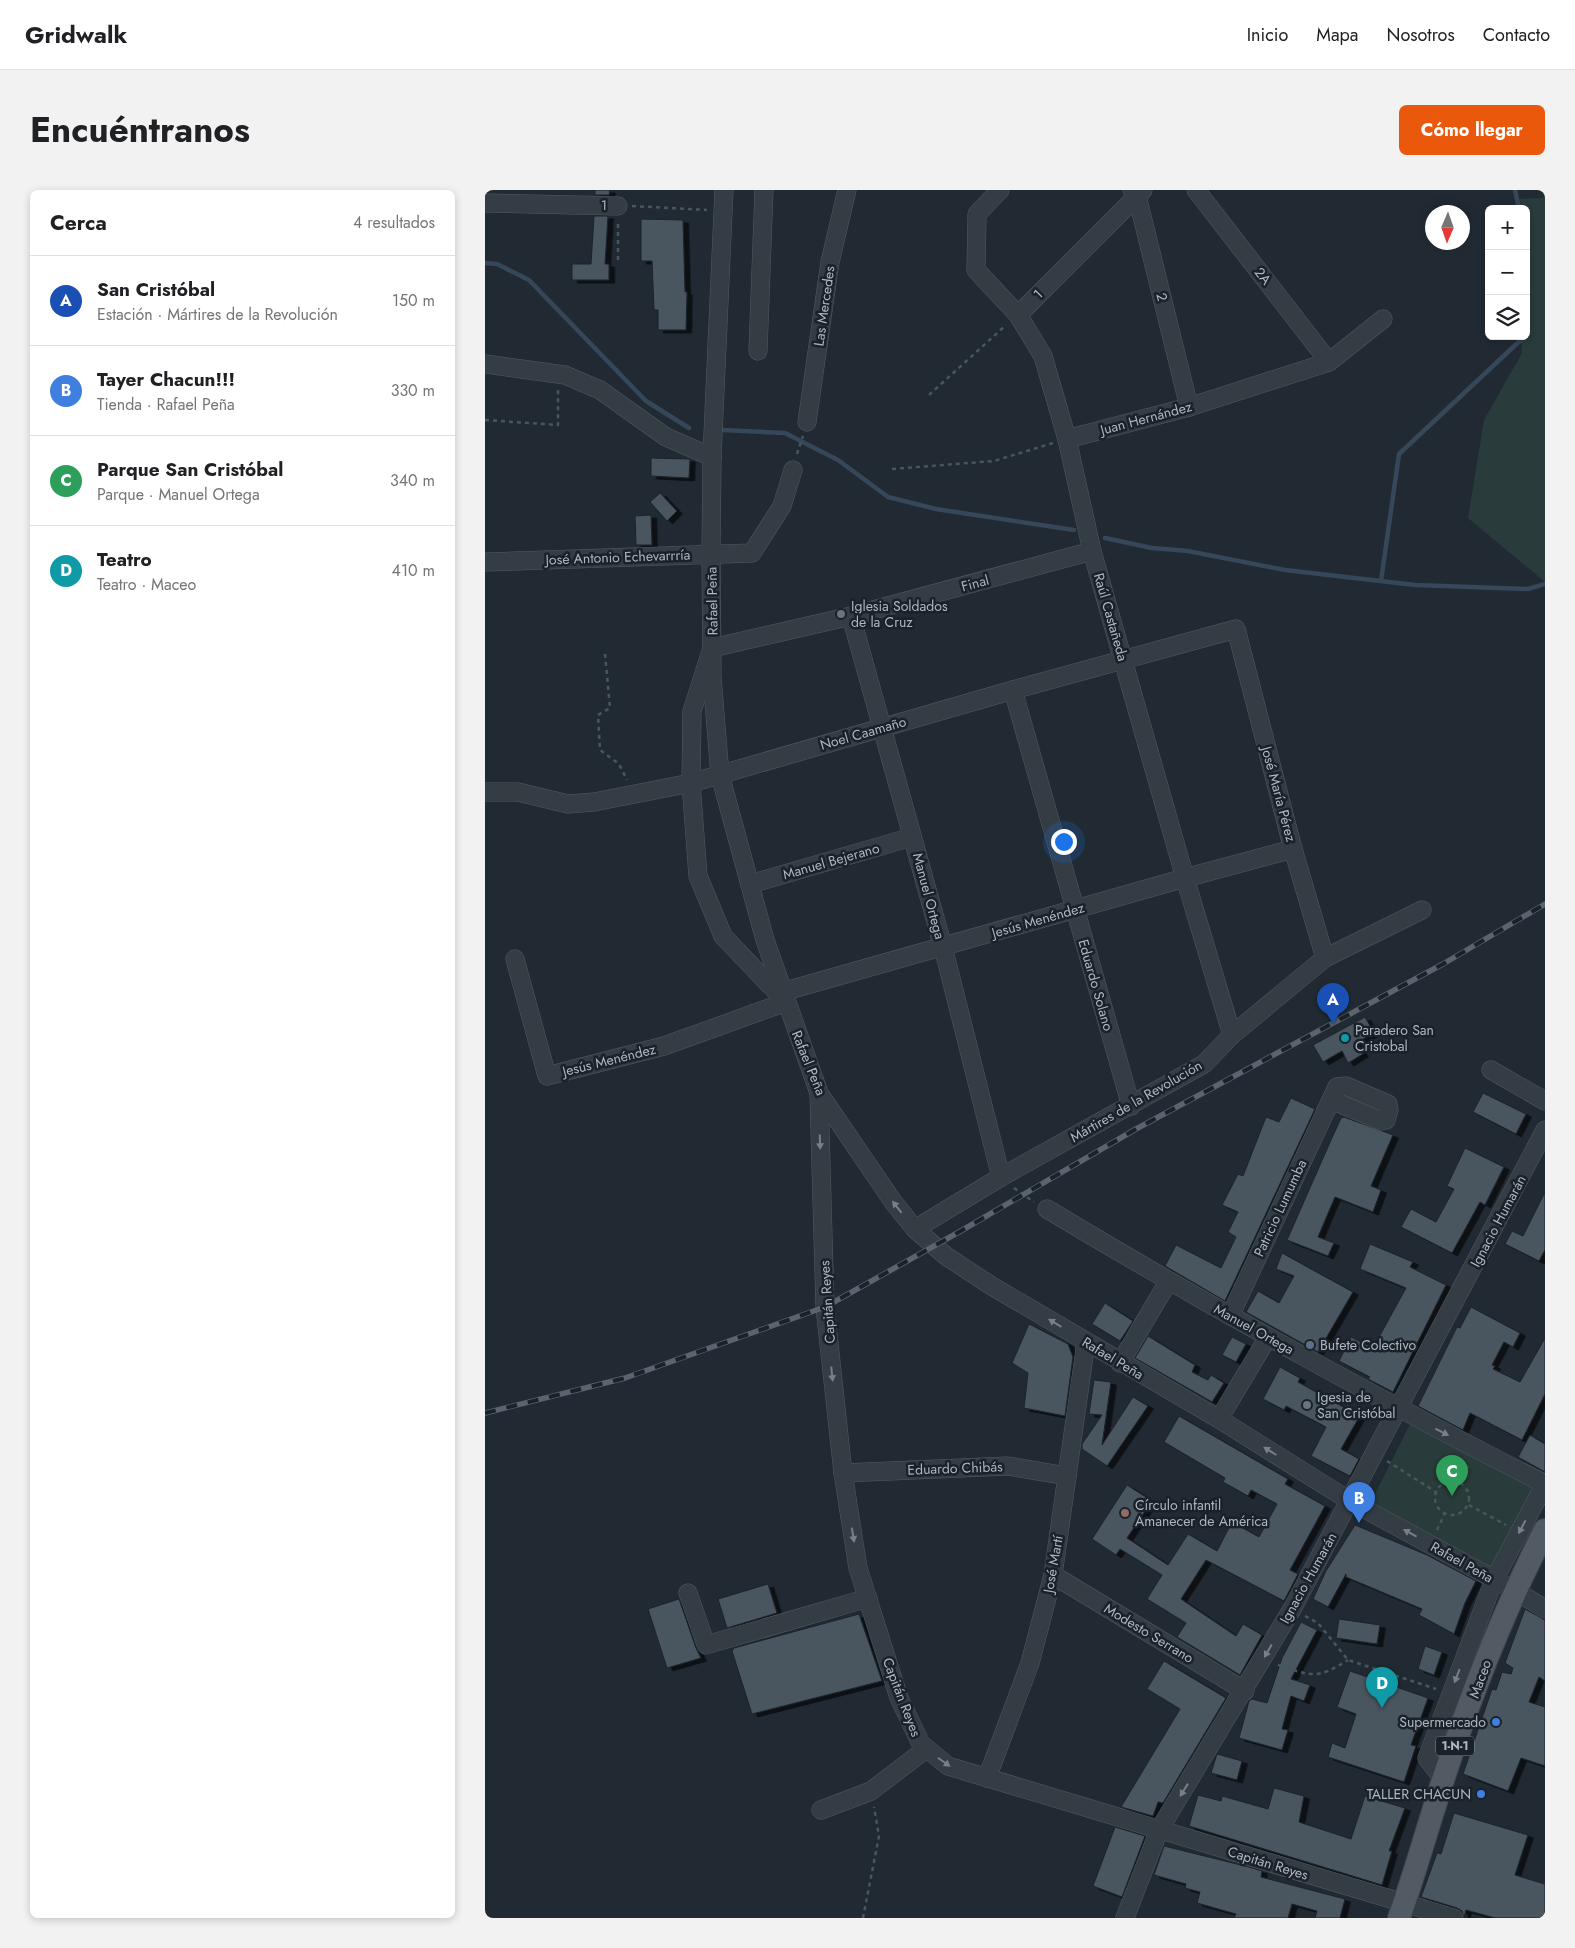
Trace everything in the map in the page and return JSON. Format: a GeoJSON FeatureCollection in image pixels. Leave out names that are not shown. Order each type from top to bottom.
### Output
{"type":"FeatureCollection","features":[{"type":"Feature","properties":{"kind":"main road","name":"Maceo"},"geometry":{"type":"LineString","coordinates":[[1401,1911],[1443,1779],[1514,1590],[1545,1530]]}},
{"type":"Feature","properties":{"kind":"street","name":"Rafael Peña"},"geometry":{"type":"LineString","coordinates":[[723,190],[712,457],[711,553],[712,677],[721,775],[765,940],[819,1093],[894,1203],[915,1229],[946,1256],[990,1285],[1219,1419],[1350,1501],[1514,1590],[1545,1609]]}},
{"type":"Feature","properties":{"kind":"street"},"geometry":{"type":"LineString","coordinates":[[758,351],[764,190]]}},
{"type":"Feature","properties":{"kind":"street","name":"Las Mercedes"},"geometry":{"type":"LineString","coordinates":[[807,422],[830,262],[847,190]]}},
{"type":"Feature","properties":{"kind":"street","name":"Raúl Castañeda"},"geometry":{"type":"LineString","coordinates":[[1000,190],[977,214],[976,270],[1017,315],[1043,356],[1067,439],[1092,551],[1185,878],[1232,1035]]}},
{"type":"Feature","properties":{"kind":"street","name":"2A"},"geometry":{"type":"LineString","coordinates":[[1196,190],[1329,362]]}},
{"type":"Feature","properties":{"kind":"street","name":"1"},"geometry":{"type":"LineString","coordinates":[[1017,315],[1138,192]]}},
{"type":"Feature","properties":{"kind":"street","name":"2"},"geometry":{"type":"LineString","coordinates":[[1138,192],[1189,407]]}},
{"type":"Feature","properties":{"kind":"street","name":"1"},"geometry":{"type":"LineString","coordinates":[[485,202],[618,206]]}},
{"type":"Feature","properties":{"kind":"street","name":"Juan Hernández"},"geometry":{"type":"LineString","coordinates":[[1067,439],[1189,407],[1329,362],[1383,319]]}},
{"type":"Feature","properties":{"kind":"street"},"geometry":{"type":"LineString","coordinates":[[485,364],[565,375],[600,390],[667,437],[712,457]]}},
{"type":"Feature","properties":{"kind":"street","name":"José Antonio Echevarrría"},"geometry":{"type":"LineString","coordinates":[[485,562],[752,553],[782,506],[793,470]]}},
{"type":"Feature","properties":{"kind":"street","name":"Final"},"geometry":{"type":"LineString","coordinates":[[712,648],[851,616],[1092,551]]}},
{"type":"Feature","properties":{"kind":"street","name":"Manuel Ortega"},"geometry":{"type":"LineString","coordinates":[[851,616],[943,947],[1001,1177]]}},
{"type":"Feature","properties":{"kind":"street","name":"Noel Caamaño"},"geometry":{"type":"LineString","coordinates":[[485,792],[518,792],[568,804],[594,802],[691,783],[1013,690],[1236,629]]}},
{"type":"Feature","properties":{"kind":"street","name":"José María Pérez"},"geometry":{"type":"LineString","coordinates":[[1236,629],[1293,849],[1325,958]]}},
{"type":"Feature","properties":{"kind":"street","name":"Rafael Peña"},"geometry":{"type":"LineString","coordinates":[[712,648],[691,712],[691,783],[698,876],[723,936],[784,997]]}},
{"type":"Feature","properties":{"kind":"street","name":"Eduardo Solano"},"geometry":{"type":"LineString","coordinates":[[1013,690],[1131,1106]]}},
{"type":"Feature","properties":{"kind":"street","name":"Manuel Bejerano"},"geometry":{"type":"LineString","coordinates":[[750,884],[912,837]]}},
{"type":"Feature","properties":{"kind":"street","name":"Jesús Menéndez"},"geometry":{"type":"LineString","coordinates":[[515,959],[547,1076],[664,1046],[784,997],[943,947],[1293,849]]}},
{"type":"Feature","properties":{"kind":"street","name":"Mártires de la Revolución"},"geometry":{"type":"LineString","coordinates":[[915,1229],[1001,1177],[1204,1064],[1232,1035],[1325,958],[1422,910]]}},
{"type":"Feature","properties":{"kind":"street"},"geometry":{"type":"LineString","coordinates":[[1491,1070],[1545,1102]]}},
{"type":"Feature","properties":{"kind":"street","name":"Capitán Reyes"},"geometry":{"type":"LineString","coordinates":[[819,1093],[825,1307],[843,1473],[859,1568],[899,1698],[921,1744],[948,1766],[1159,1830],[1401,1911],[1454,1918]]}},
{"type":"Feature","properties":{"kind":"street","name":"Patricio Lumumba"},"geometry":{"type":"LineString","coordinates":[[1230,1316],[1331,1100]]}},
{"type":"Feature","properties":{"kind":"street","name":"Ignacio Humarán"},"geometry":{"type":"LineString","coordinates":[[1125,1918],[1159,1830],[1245,1691],[1292,1609],[1545,1130]]}},
{"type":"Feature","properties":{"kind":"street","name":"Manuel Ortega"},"geometry":{"type":"LineString","coordinates":[[1047,1209],[1168,1282],[1399,1409],[1545,1484]]}},
{"type":"Feature","properties":{"kind":"street"},"geometry":{"type":"LineString","coordinates":[[1121,1362],[1168,1282]]}},
{"type":"Feature","properties":{"kind":"street"},"geometry":{"type":"LineString","coordinates":[[1219,1419],[1268,1337]]}},
{"type":"Feature","properties":{"kind":"street","name":"José Martí"},"geometry":{"type":"LineString","coordinates":[[987,1778],[1030,1663],[1053,1575],[1086,1342]]}},
{"type":"Feature","properties":{"kind":"street","name":"Eduardo Chibás"},"geometry":{"type":"LineString","coordinates":[[843,1473],[1008,1466],[1067,1476]]}},
{"type":"Feature","properties":{"kind":"street"},"geometry":{"type":"LineString","coordinates":[[1443,1779],[1427,1758],[1494,1580],[1545,1484]]}},
{"type":"Feature","properties":{"kind":"street","name":"Modesto Serrano"},"geometry":{"type":"LineString","coordinates":[[1053,1575],[1245,1691]]}},
{"type":"Feature","properties":{"kind":"street"},"geometry":{"type":"LineString","coordinates":[[688,1593],[706,1645],[868,1598]]}},
{"type":"Feature","properties":{"kind":"street"},"geometry":{"type":"LineString","coordinates":[[821,1810],[871,1791],[926,1748]]}},
{"type":"Feature","properties":{"kind":"path","name":"1"},"geometry":{"type":"LineString","coordinates":[[618,206],[723,210]]}},
{"type":"Feature","properties":{"kind":"path"},"geometry":{"type":"LineString","coordinates":[[618,206],[618,260]]}},
{"type":"Feature","properties":{"kind":"path"},"geometry":{"type":"LineString","coordinates":[[929,394],[1017,315]]}},
{"type":"Feature","properties":{"kind":"path"},"geometry":{"type":"LineString","coordinates":[[485,420],[558,425],[558,374]]}},
{"type":"Feature","properties":{"kind":"path"},"geometry":{"type":"LineString","coordinates":[[793,470],[807,422]]}},
{"type":"Feature","properties":{"kind":"path"},"geometry":{"type":"LineString","coordinates":[[892,469],[994,460],[1067,439]]}},
{"type":"Feature","properties":{"kind":"path"},"geometry":{"type":"LineString","coordinates":[[605,654],[610,708],[598,716],[600,750],[619,764],[633,794]]}},
{"type":"Feature","properties":{"kind":"path"},"geometry":{"type":"LineString","coordinates":[[1001,1177],[1023,1195],[1047,1209]]}},
{"type":"Feature","properties":{"kind":"path"},"geometry":{"type":"LineString","coordinates":[[1458,1483],[1477,1450]]}},
{"type":"Feature","properties":{"kind":"path"},"geometry":{"type":"LineString","coordinates":[[1375,1454],[1437,1492]]}},
{"type":"Feature","properties":{"kind":"path"},"geometry":{"type":"LineString","coordinates":[[1454,1481],[1458,1483],[1464,1486],[1469,1495],[1468,1505],[1461,1513],[1451,1516],[1441,1511],[1436,1502],[1437,1492],[1444,1484],[1454,1481]]}},
{"type":"Feature","properties":{"kind":"path"},"geometry":{"type":"LineString","coordinates":[[1468,1505],[1520,1532]]}},
{"type":"Feature","properties":{"kind":"path"},"geometry":{"type":"LineString","coordinates":[[1292,1609],[1318,1624],[1348,1660],[1450,1694]]}},
{"type":"Feature","properties":{"kind":"path"},"geometry":{"type":"LineString","coordinates":[[1262,1660],[1309,1675],[1326,1674],[1348,1660]]}},
{"type":"Feature","properties":{"kind":"path"},"geometry":{"type":"LineString","coordinates":[[863,1918],[879,1836],[871,1791]]}},
{"type":"Feature","properties":{"kind":"shaded area"},"geometry":{"type":"Polygon","coordinates":[[[1545,198],[1545,582],[1468,518],[1484,420],[1522,353],[1521,340],[1530,340],[1530,205],[1517,205],[1517,199],[1545,198]]]}},
{"type":"Feature","properties":{"kind":"shaded area"},"geometry":{"type":"Polygon","coordinates":[[[1412,1420],[1535,1485],[1491,1574],[1369,1506],[1412,1420]]]}},
{"type":"Feature","properties":{"kind":"building"},"geometry":{"type":"Polygon","coordinates":[[[595,190],[610,190],[609,195],[595,195],[595,190]]]}},
{"type":"Feature","properties":{"kind":"building"},"geometry":{"type":"Polygon","coordinates":[[[594,216],[608,216],[605,264],[609,264],[609,280],[572,280],[572,264],[591,264],[594,216]]]}},
{"type":"Feature","properties":{"kind":"building"},"geometry":{"type":"Polygon","coordinates":[[[641,219],[683,220],[685,292],[687,292],[686,330],[658,330],[658,310],[654,310],[652,261],[641,261],[641,219]]]}},
{"type":"Feature","properties":{"kind":"building"},"geometry":{"type":"Polygon","coordinates":[[[651,458],[690,459],[689,478],[651,476],[651,458]]]}},
{"type":"Feature","properties":{"kind":"building"},"geometry":{"type":"Polygon","coordinates":[[[660,493],[677,511],[667,521],[650,502],[660,493]]]}},
{"type":"Feature","properties":{"kind":"building"},"geometry":{"type":"Polygon","coordinates":[[[651,515],[652,545],[636,545],[635,516],[651,515]]]}},
{"type":"Feature","properties":{"kind":"building","name":"Paradero San Cristobal"},"geometry":{"type":"Polygon","coordinates":[[[1365,1017],[1374,1033],[1356,1043],[1363,1054],[1348,1063],[1342,1051],[1323,1062],[1313,1045],[1365,1017]]]}},
{"type":"Feature","properties":{"kind":"building"},"geometry":{"type":"Polygon","coordinates":[[[1483,1093],[1526,1114],[1516,1134],[1473,1112],[1483,1093]]]}},
{"type":"Feature","properties":{"kind":"building"},"geometry":{"type":"Polygon","coordinates":[[[1291,1098],[1315,1109],[1225,1301],[1165,1266],[1176,1245],[1221,1268],[1236,1237],[1228,1232],[1238,1212],[1222,1205],[1238,1174],[1243,1176],[1266,1117],[1279,1122],[1291,1098]]]}},
{"type":"Feature","properties":{"kind":"building"},"geometry":{"type":"Polygon","coordinates":[[[1344,1117],[1393,1135],[1371,1186],[1381,1190],[1373,1212],[1335,1197],[1318,1237],[1334,1243],[1328,1256],[1287,1240],[1341,1118],[1344,1117]]]}},
{"type":"Feature","properties":{"kind":"building"},"geometry":{"type":"Polygon","coordinates":[[[1465,1148],[1504,1167],[1485,1205],[1480,1202],[1452,1253],[1401,1227],[1411,1209],[1436,1222],[1454,1189],[1447,1186],[1465,1148]]]}},
{"type":"Feature","properties":{"kind":"building"},"geometry":{"type":"Polygon","coordinates":[[[1545,1192],[1545,1250],[1539,1261],[1505,1244],[1512,1231],[1523,1236],[1545,1192]]]}},
{"type":"Feature","properties":{"kind":"building"},"geometry":{"type":"Polygon","coordinates":[[[1370,1244],[1413,1262],[1410,1267],[1446,1285],[1393,1392],[1368,1379],[1370,1377],[1339,1361],[1351,1337],[1373,1348],[1406,1288],[1360,1269],[1370,1244]]]}},
{"type":"Feature","properties":{"kind":"building"},"geometry":{"type":"Polygon","coordinates":[[[1282,1253],[1353,1292],[1318,1352],[1246,1312],[1258,1291],[1279,1303],[1294,1276],[1276,1269],[1282,1253]]]}},
{"type":"Feature","properties":{"kind":"building"},"geometry":{"type":"Polygon","coordinates":[[[1105,1303],[1133,1321],[1120,1341],[1092,1324],[1105,1303]]]}},
{"type":"Feature","properties":{"kind":"building"},"geometry":{"type":"Polygon","coordinates":[[[1471,1307],[1520,1333],[1513,1347],[1504,1342],[1492,1365],[1495,1366],[1493,1369],[1520,1382],[1545,1338],[1545,1394],[1522,1440],[1470,1413],[1463,1430],[1418,1406],[1457,1327],[1460,1328],[1471,1307]]]}},
{"type":"Feature","properties":{"kind":"building"},"geometry":{"type":"Polygon","coordinates":[[[1029,1324],[1068,1344],[1073,1357],[1065,1416],[1024,1408],[1028,1373],[1012,1363],[1029,1324]]]}},
{"type":"Feature","properties":{"kind":"building"},"geometry":{"type":"Polygon","coordinates":[[[1148,1336],[1195,1365],[1192,1372],[1208,1380],[1211,1375],[1224,1383],[1212,1402],[1135,1358],[1148,1336]]]}},
{"type":"Feature","properties":{"kind":"building"},"geometry":{"type":"Polygon","coordinates":[[[1232,1337],[1246,1344],[1236,1362],[1222,1355],[1232,1337]]]}},
{"type":"Feature","properties":{"kind":"building","name":"Igesia de San Cristóbal"},"geometry":{"type":"Polygon","coordinates":[[[1280,1367],[1300,1378],[1298,1382],[1345,1408],[1347,1404],[1362,1412],[1341,1449],[1359,1459],[1350,1476],[1311,1456],[1326,1427],[1286,1406],[1284,1410],[1263,1399],[1280,1367]]]}},
{"type":"Feature","properties":{"kind":"building"},"geometry":{"type":"Polygon","coordinates":[[[1094,1380],[1111,1382],[1102,1445],[1133,1397],[1148,1406],[1107,1466],[1082,1449],[1082,1444],[1102,1415],[1089,1414],[1094,1380]]]}},
{"type":"Feature","properties":{"kind":"building"},"geometry":{"type":"Polygon","coordinates":[[[1179,1416],[1288,1479],[1285,1484],[1325,1506],[1290,1570],[1298,1574],[1284,1601],[1206,1560],[1181,1599],[1236,1636],[1243,1624],[1262,1635],[1240,1675],[1177,1637],[1186,1623],[1147,1599],[1162,1575],[1120,1549],[1116,1555],[1092,1539],[1127,1485],[1152,1501],[1127,1538],[1168,1565],[1188,1534],[1217,1551],[1232,1522],[1259,1537],[1277,1504],[1251,1490],[1248,1496],[1223,1482],[1225,1478],[1164,1442],[1179,1416]]]}},
{"type":"Feature","properties":{"kind":"building"},"geometry":{"type":"Polygon","coordinates":[[[1530,1435],[1545,1444],[1545,1472],[1518,1457],[1530,1435]]]}},
{"type":"Feature","properties":{"kind":"building"},"geometry":{"type":"Polygon","coordinates":[[[1355,1525],[1427,1555],[1476,1581],[1465,1603],[1454,1634],[1419,1615],[1422,1609],[1346,1577],[1346,1574],[1328,1607],[1313,1599],[1326,1571],[1355,1525]]]}},
{"type":"Feature","properties":{"kind":"building"},"geometry":{"type":"Polygon","coordinates":[[[768,1584],[777,1613],[727,1628],[718,1599],[768,1584]]]}},
{"type":"Feature","properties":{"kind":"building"},"geometry":{"type":"Polygon","coordinates":[[[679,1599],[701,1658],[667,1668],[648,1609],[679,1599]]]}},
{"type":"Feature","properties":{"kind":"building"},"geometry":{"type":"Polygon","coordinates":[[[1525,1609],[1545,1620],[1545,1681],[1539,1677],[1529,1702],[1545,1707],[1545,1766],[1521,1758],[1508,1791],[1463,1774],[1492,1689],[1496,1690],[1502,1672],[1511,1674],[1513,1668],[1505,1663],[1525,1609]]]}},
{"type":"Feature","properties":{"kind":"building"},"geometry":{"type":"Polygon","coordinates":[[[859,1614],[882,1681],[752,1714],[732,1651],[734,1648],[859,1614]]]}},
{"type":"Feature","properties":{"kind":"building"},"geometry":{"type":"Polygon","coordinates":[[[1339,1619],[1380,1625],[1377,1644],[1336,1638],[1339,1619]]]}},
{"type":"Feature","properties":{"kind":"building"},"geometry":{"type":"Polygon","coordinates":[[[1301,1622],[1317,1630],[1291,1679],[1310,1685],[1304,1701],[1291,1696],[1282,1729],[1288,1730],[1282,1750],[1239,1738],[1249,1701],[1252,1699],[1267,1703],[1282,1658],[1301,1622]]]}},
{"type":"Feature","properties":{"kind":"building"},"geometry":{"type":"Polygon","coordinates":[[[1425,1646],[1442,1652],[1434,1675],[1418,1669],[1425,1646]]]}},
{"type":"Feature","properties":{"kind":"building"},"geometry":{"type":"Polygon","coordinates":[[[1164,1661],[1226,1698],[1163,1803],[1158,1802],[1153,1816],[1121,1807],[1180,1709],[1147,1689],[1164,1661]]]}},
{"type":"Feature","properties":{"kind":"building"},"geometry":{"type":"Polygon","coordinates":[[[1350,1671],[1428,1698],[1411,1745],[1416,1746],[1404,1782],[1328,1757],[1332,1743],[1345,1748],[1356,1714],[1337,1707],[1350,1671]]]}},
{"type":"Feature","properties":{"kind":"building"},"geometry":{"type":"Polygon","coordinates":[[[1217,1754],[1242,1761],[1237,1780],[1211,1773],[1217,1754]]]}},
{"type":"Feature","properties":{"kind":"building"},"geometry":{"type":"Polygon","coordinates":[[[1274,1788],[1304,1796],[1299,1822],[1351,1839],[1365,1796],[1405,1808],[1389,1851],[1392,1851],[1382,1885],[1189,1826],[1198,1795],[1221,1801],[1222,1796],[1268,1809],[1274,1788]]]}},
{"type":"Feature","properties":{"kind":"building"},"geometry":{"type":"Polygon","coordinates":[[[1454,1813],[1528,1835],[1515,1875],[1545,1884],[1545,1918],[1495,1918],[1466,1910],[1464,1918],[1462,1911],[1457,1908],[1421,1897],[1437,1853],[1441,1854],[1454,1813]]]}},
{"type":"Feature","properties":{"kind":"building"},"geometry":{"type":"Polygon","coordinates":[[[1115,1827],[1145,1836],[1122,1897],[1093,1886],[1115,1827]]]}},
{"type":"Feature","properties":{"kind":"building"},"geometry":{"type":"Polygon","coordinates":[[[1164,1846],[1249,1867],[1262,1871],[1261,1877],[1345,1899],[1340,1918],[1315,1918],[1317,1911],[1292,1904],[1288,1918],[1234,1918],[1236,1914],[1197,1903],[1200,1892],[1185,1888],[1186,1884],[1154,1875],[1164,1846]]]}},
{"type":"Feature","properties":{"kind":"waterway"},"geometry":{"type":"LineString","coordinates":[[1515,190],[1518,205]]}},
{"type":"Feature","properties":{"kind":"waterway"},"geometry":{"type":"LineString","coordinates":[[485,263],[497,264],[529,280],[646,401],[689,428]]}},
{"type":"Feature","properties":{"kind":"waterway"},"geometry":{"type":"LineString","coordinates":[[1381,581],[1399,454],[1521,340]]}},
{"type":"Feature","properties":{"kind":"waterway"},"geometry":{"type":"LineString","coordinates":[[723,430],[785,433],[838,460],[888,497],[936,509],[1074,530]]}},
{"type":"Feature","properties":{"kind":"waterway"},"geometry":{"type":"LineString","coordinates":[[1105,538],[1152,548],[1188,551],[1285,570],[1415,585],[1528,589],[1545,584]]}},
{"type":"Feature","properties":{"kind":"railway"},"geometry":{"type":"LineString","coordinates":[[485,1413],[625,1378],[825,1307],[1136,1129],[1443,964],[1545,904]]}},
{"type":"Feature","properties":{"kind":"place","name":"Iglesia Soldados de la Cruz"},"geometry":{"type":"Point","coordinates":[841,614]}},
{"type":"Feature","properties":{"kind":"place","name":"San Cristóbal"},"geometry":{"type":"Point","coordinates":[1333,1024]}},
{"type":"Feature","properties":{"kind":"place","name":"Paradero San Cristobal"},"geometry":{"type":"Point","coordinates":[1345,1038]}},
{"type":"Feature","properties":{"kind":"place","name":"Bufete Colectivo"},"geometry":{"type":"Point","coordinates":[1310,1345]}},
{"type":"Feature","properties":{"kind":"place","name":"Igesia de San Cristóbal"},"geometry":{"type":"Point","coordinates":[1307,1405]}},
{"type":"Feature","properties":{"kind":"place","name":"Parque San Cristóbal"},"geometry":{"type":"Point","coordinates":[1452,1496]}},
{"type":"Feature","properties":{"kind":"place","name":"Círculo infantil Amanecer de América"},"geometry":{"type":"Point","coordinates":[1125,1513]}},
{"type":"Feature","properties":{"kind":"place","name":"Tayer Chacun!!!"},"geometry":{"type":"Point","coordinates":[1359,1523]}},
{"type":"Feature","properties":{"kind":"place","name":"Teatro"},"geometry":{"type":"Point","coordinates":[1382,1708]}},
{"type":"Feature","properties":{"kind":"place","name":"Supermercado"},"geometry":{"type":"Point","coordinates":[1496,1722]}},
{"type":"Feature","properties":{"kind":"place","name":"TALLER CHACUN"},"geometry":{"type":"Point","coordinates":[1481,1794]}}]}
